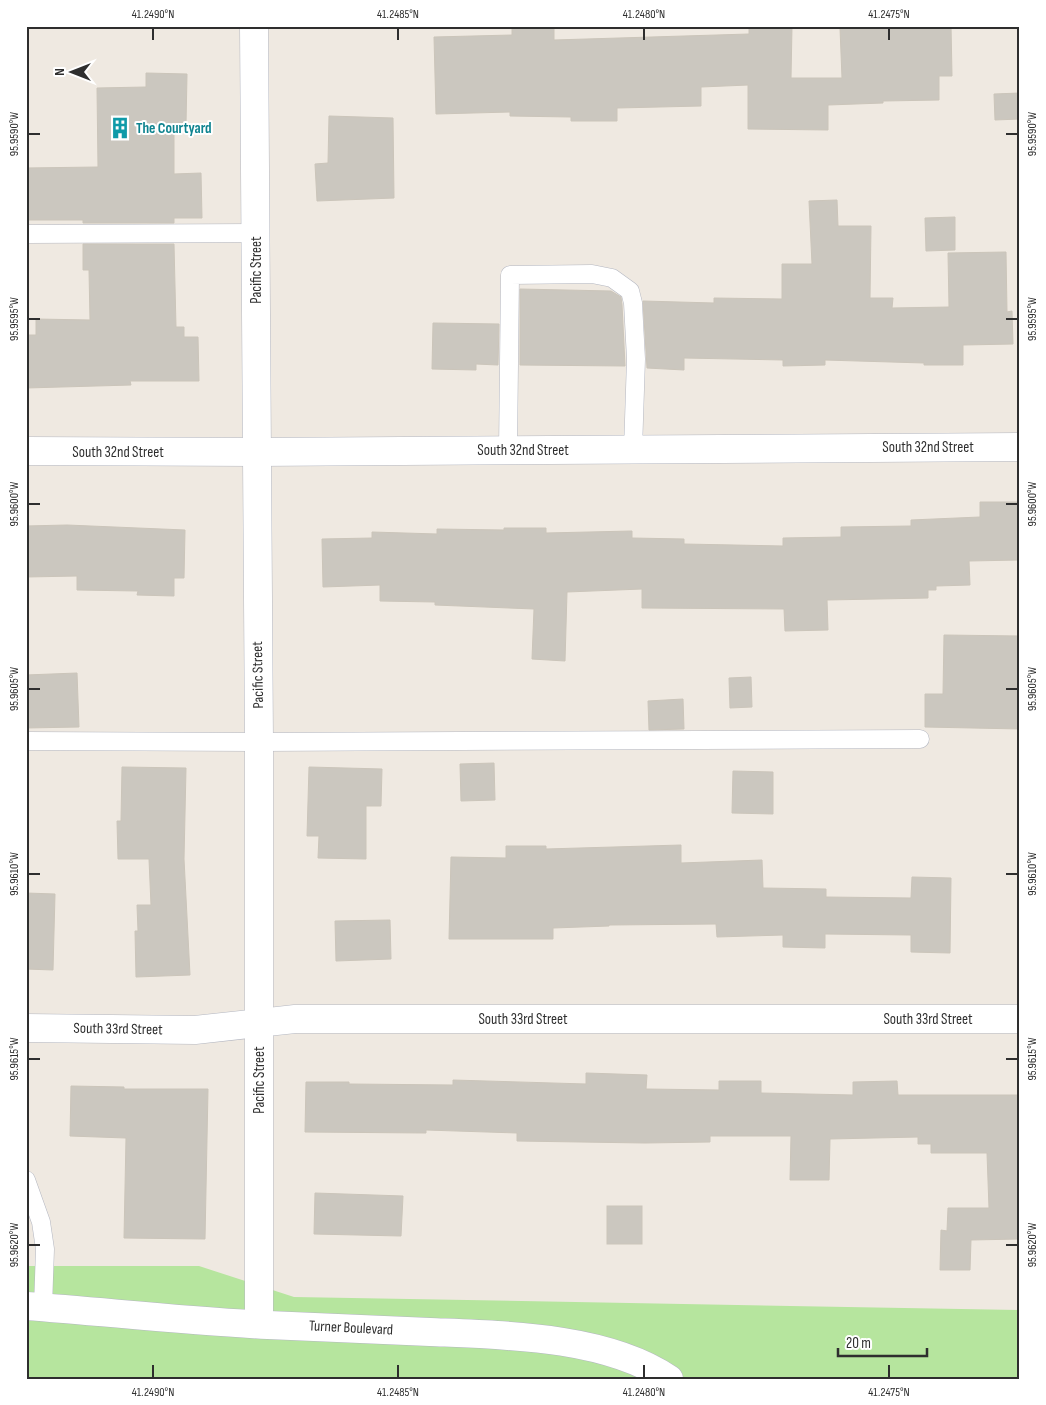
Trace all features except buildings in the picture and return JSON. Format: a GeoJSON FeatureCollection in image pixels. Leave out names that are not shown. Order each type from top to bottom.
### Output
{"type":"FeatureCollection","features":[{"type":"Feature","properties":{"kind":"street","name":"Pacific Street"},"geometry":{"type":"LineString","coordinates":[[254,26],[259,742],[259,1324]]}},
{"type":"Feature","properties":{"kind":"street","name":"South 32nd Street"},"geometry":{"type":"LineString","coordinates":[[26,451],[508,451],[1020,447]]}},
{"type":"Feature","properties":{"kind":"street","name":"South 33rd Street"},"geometry":{"type":"LineString","coordinates":[[26,1028],[195,1030],[295,1019],[1020,1019]]}},
{"type":"Feature","properties":{"kind":"street","name":"Turner Boulevard"},"geometry":{"type":"LineString","coordinates":[[34,1307],[259,1324],[516,1336],[580,1345],[632,1359],[653,1368],[669,1379]]}},
{"type":"Feature","properties":{"kind":"lane"},"geometry":{"type":"LineString","coordinates":[[26,234],[256,233]]}},
{"type":"Feature","properties":{"kind":"lane"},"geometry":{"type":"LineString","coordinates":[[508,451],[510,275],[592,274],[612,278],[624,285],[630,291],[633,303],[636,359],[634,450]]}},
{"type":"Feature","properties":{"kind":"lane"},"geometry":{"type":"LineString","coordinates":[[26,741],[259,742],[920,739]]}},
{"type":"Feature","properties":{"kind":"lane"},"geometry":{"type":"LineString","coordinates":[[26,1180],[41,1222],[45,1249],[34,1307]]}},
{"type":"Feature","properties":{"kind":"green space"},"geometry":{"type":"Polygon","coordinates":[[[26,1266],[199,1266],[294,1297],[1020,1310],[1020,1379],[26,1379],[26,1266]]]}},
{"type":"Feature","properties":{"kind":"place","name":"The Courtyard"},"geometry":{"type":"Point","coordinates":[120,128]}}]}
